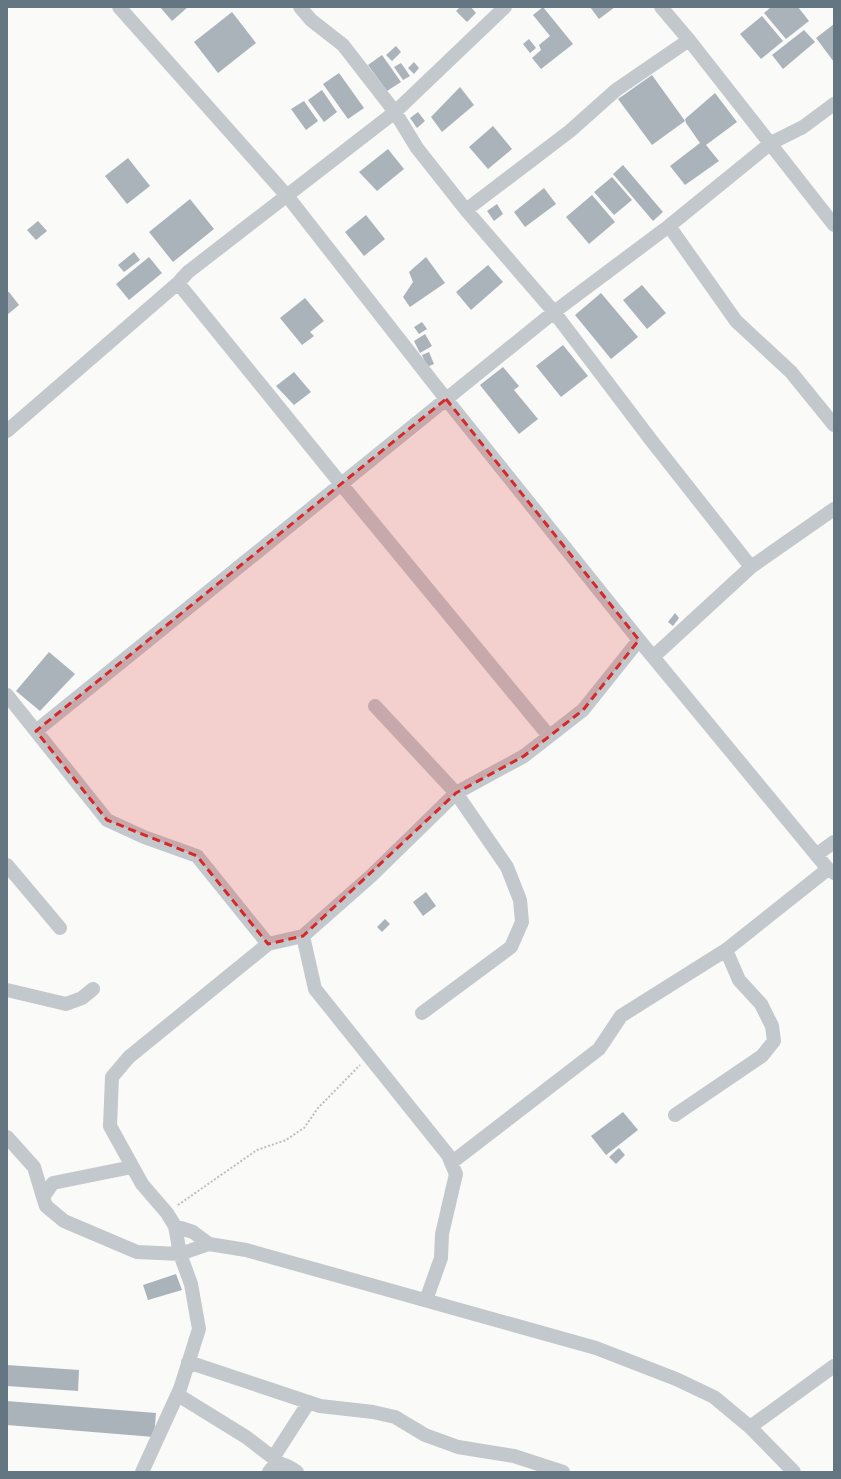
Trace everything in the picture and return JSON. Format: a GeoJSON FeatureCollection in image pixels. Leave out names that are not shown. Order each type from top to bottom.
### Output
{"type":"FeatureCollection","features":[{"type":"Feature","properties":{"kind":"street"},"geometry":{"type":"LineString","coordinates":[[119,7],[288,197],[446,399],[638,640],[831,871],[726,950],[621,1016],[599,1049],[451,1163]]}},
{"type":"Feature","properties":{"kind":"street"},"geometry":{"type":"LineString","coordinates":[[300,7],[311,20],[343,45],[395,112],[417,148],[466,210],[554,312],[651,440],[751,567]]}},
{"type":"Feature","properties":{"kind":"street"},"geometry":{"type":"LineString","coordinates":[[7,431],[178,283],[188,272],[288,197],[395,112],[505,7]]}},
{"type":"Feature","properties":{"kind":"street"},"geometry":{"type":"LineString","coordinates":[[661,7],[771,143],[834,225]]}},
{"type":"Feature","properties":{"kind":"street"},"geometry":{"type":"LineString","coordinates":[[466,210],[570,131],[616,90],[689,40]]}},
{"type":"Feature","properties":{"kind":"street"},"geometry":{"type":"LineString","coordinates":[[36,731],[554,312],[669,226],[771,143],[803,127],[834,104]]}},
{"type":"Feature","properties":{"kind":"street"},"geometry":{"type":"LineString","coordinates":[[669,226],[736,321],[791,372],[834,425]]}},
{"type":"Feature","properties":{"kind":"street"},"geometry":{"type":"LineString","coordinates":[[178,283],[341,484],[549,736]]}},
{"type":"Feature","properties":{"kind":"street"},"geometry":{"type":"LineString","coordinates":[[653,657],[751,567],[834,509]]}},
{"type":"Feature","properties":{"kind":"street"},"geometry":{"type":"LineString","coordinates":[[142,1472],[178,1395],[199,1329],[191,1284],[180,1254],[175,1226],[167,1213],[142,1184],[110,1126],[112,1078],[129,1057],[268,944],[303,936],[371,876],[456,793],[524,756],[583,710],[638,640]]}},
{"type":"Feature","properties":{"kind":"street"},"geometry":{"type":"LineString","coordinates":[[7,695],[107,820],[144,837],[198,856],[268,944]]}},
{"type":"Feature","properties":{"kind":"street"},"geometry":{"type":"LineString","coordinates":[[375,706],[456,793],[507,867],[520,900],[522,922],[511,947],[422,1013]]}},
{"type":"Feature","properties":{"kind":"street"},"geometry":{"type":"LineString","coordinates":[[816,854],[834,842]]}},
{"type":"Feature","properties":{"kind":"street"},"geometry":{"type":"LineString","coordinates":[[7,865],[60,928]]}},
{"type":"Feature","properties":{"kind":"street"},"geometry":{"type":"LineString","coordinates":[[303,936],[315,989],[448,1155],[456,1174],[442,1234],[441,1258],[426,1300]]}},
{"type":"Feature","properties":{"kind":"street"},"geometry":{"type":"LineString","coordinates":[[675,1115],[762,1056],[774,1041],[772,1026],[761,1004],[739,980],[726,950]]}},
{"type":"Feature","properties":{"kind":"street"},"geometry":{"type":"LineString","coordinates":[[7,990],[66,1004],[82,998],[92,989]]}},
{"type":"Feature","properties":{"kind":"street"},"geometry":{"type":"LineString","coordinates":[[7,1137],[34,1167],[46,1206],[64,1221],[137,1252],[180,1254],[209,1244]]}},
{"type":"Feature","properties":{"kind":"street"},"geometry":{"type":"LineString","coordinates":[[43,1196],[52,1183],[132,1167]]}},
{"type":"Feature","properties":{"kind":"street"},"geometry":{"type":"LineString","coordinates":[[175,1226],[193,1232],[209,1244],[246,1250],[596,1348],[669,1376],[714,1397],[750,1427],[794,1472]]}},
{"type":"Feature","properties":{"kind":"street"},"geometry":{"type":"LineString","coordinates":[[188,1362],[320,1406],[373,1412],[395,1417],[425,1435],[458,1446],[514,1456],[563,1472]]}},
{"type":"Feature","properties":{"kind":"street"},"geometry":{"type":"LineString","coordinates":[[750,1427],[834,1366]]}},
{"type":"Feature","properties":{"kind":"street"},"geometry":{"type":"LineString","coordinates":[[178,1395],[246,1437],[274,1464],[286,1464],[297,1472]]}},
{"type":"Feature","properties":{"kind":"street"},"geometry":{"type":"LineString","coordinates":[[274,1464],[309,1402]]}},
{"type":"Feature","properties":{"kind":"path"},"geometry":{"type":"LineString","coordinates":[[167,1213],[257,1150],[286,1140],[304,1128],[318,1108],[368,1057]]}},
{"type":"Feature","properties":{"kind":"highlighted area"},"geometry":{"type":"Polygon","coordinates":[[[446,399],[639,640],[583,710],[524,756],[456,793],[303,936],[268,944],[197,856],[107,820],[36,731],[446,399]]]}},
{"type":"Feature","properties":{"kind":"building"},"geometry":{"type":"Polygon","coordinates":[[[160,7],[188,7],[172,21],[160,7]]]}},
{"type":"Feature","properties":{"kind":"building"},"geometry":{"type":"Polygon","coordinates":[[[460,7],[471,7],[476,13],[467,22],[456,11],[460,7]]]}},
{"type":"Feature","properties":{"kind":"building"},"geometry":{"type":"Polygon","coordinates":[[[543,7],[573,44],[541,69],[532,58],[541,50],[539,45],[550,36],[533,15],[543,7]]]}},
{"type":"Feature","properties":{"kind":"building"},"geometry":{"type":"Polygon","coordinates":[[[590,7],[615,7],[599,19],[590,7]]]}},
{"type":"Feature","properties":{"kind":"building"},"geometry":{"type":"Polygon","coordinates":[[[771,7],[798,7],[809,21],[786,39],[764,13],[771,7]]]}},
{"type":"Feature","properties":{"kind":"building"},"geometry":{"type":"Polygon","coordinates":[[[232,12],[256,43],[218,73],[194,42],[232,12]]]}},
{"type":"Feature","properties":{"kind":"building"},"geometry":{"type":"Polygon","coordinates":[[[762,16],[783,41],[761,59],[740,34],[762,16]]]}},
{"type":"Feature","properties":{"kind":"building"},"geometry":{"type":"Polygon","coordinates":[[[834,24],[834,62],[816,38],[834,24]]]}},
{"type":"Feature","properties":{"kind":"building"},"geometry":{"type":"Polygon","coordinates":[[[804,30],[815,42],[783,69],[772,55],[804,30]]]}},
{"type":"Feature","properties":{"kind":"building"},"geometry":{"type":"Polygon","coordinates":[[[529,39],[536,48],[530,53],[523,44],[529,39]]]}},
{"type":"Feature","properties":{"kind":"building"},"geometry":{"type":"Polygon","coordinates":[[[396,46],[401,52],[392,61],[386,55],[396,46]]]}},
{"type":"Feature","properties":{"kind":"building"},"geometry":{"type":"Polygon","coordinates":[[[382,55],[401,82],[387,91],[368,65],[382,55]]]}},
{"type":"Feature","properties":{"kind":"building"},"geometry":{"type":"Polygon","coordinates":[[[414,62],[419,68],[414,74],[408,68],[414,62]]]}},
{"type":"Feature","properties":{"kind":"building"},"geometry":{"type":"Polygon","coordinates":[[[401,63],[410,76],[403,80],[394,67],[401,63]]]}},
{"type":"Feature","properties":{"kind":"building"},"geometry":{"type":"Polygon","coordinates":[[[339,73],[364,108],[348,119],[323,84],[339,73]]]}},
{"type":"Feature","properties":{"kind":"building"},"geometry":{"type":"Polygon","coordinates":[[[652,75],[685,121],[652,145],[618,99],[652,75]]]}},
{"type":"Feature","properties":{"kind":"building"},"geometry":{"type":"Polygon","coordinates":[[[460,87],[474,105],[442,132],[431,117],[460,87]]]}},
{"type":"Feature","properties":{"kind":"building"},"geometry":{"type":"Polygon","coordinates":[[[322,90],[337,112],[324,122],[308,100],[322,90]]]}},
{"type":"Feature","properties":{"kind":"building"},"geometry":{"type":"Polygon","coordinates":[[[715,93],[737,122],[706,145],[719,161],[685,185],[670,166],[700,143],[686,123],[685,119],[715,93]]]}},
{"type":"Feature","properties":{"kind":"building"},"geometry":{"type":"Polygon","coordinates":[[[304,101],[318,121],[306,130],[291,109],[304,101]]]}},
{"type":"Feature","properties":{"kind":"building"},"geometry":{"type":"Polygon","coordinates":[[[418,112],[425,121],[417,128],[410,118],[418,112]]]}},
{"type":"Feature","properties":{"kind":"building"},"geometry":{"type":"Polygon","coordinates":[[[493,126],[512,149],[488,169],[469,147],[493,126]]]}},
{"type":"Feature","properties":{"kind":"building"},"geometry":{"type":"Polygon","coordinates":[[[388,149],[404,169],[377,191],[359,172],[388,149]]]}},
{"type":"Feature","properties":{"kind":"building"},"geometry":{"type":"Polygon","coordinates":[[[128,158],[150,186],[127,204],[105,176],[128,158]]]}},
{"type":"Feature","properties":{"kind":"building"},"geometry":{"type":"Polygon","coordinates":[[[623,165],[663,212],[653,221],[613,174],[623,165]]]}},
{"type":"Feature","properties":{"kind":"building"},"geometry":{"type":"Polygon","coordinates":[[[612,177],[632,200],[614,215],[594,192],[612,177]]]}},
{"type":"Feature","properties":{"kind":"building"},"geometry":{"type":"Polygon","coordinates":[[[544,188],[556,204],[525,227],[514,212],[544,188]]]}},
{"type":"Feature","properties":{"kind":"building"},"geometry":{"type":"Polygon","coordinates":[[[592,195],[615,222],[589,244],[566,217],[592,195]]]}},
{"type":"Feature","properties":{"kind":"building"},"geometry":{"type":"Polygon","coordinates":[[[190,199],[214,229],[173,262],[149,232],[190,199]]]}},
{"type":"Feature","properties":{"kind":"building"},"geometry":{"type":"Polygon","coordinates":[[[497,204],[503,214],[494,221],[487,211],[497,204]]]}},
{"type":"Feature","properties":{"kind":"building"},"geometry":{"type":"Polygon","coordinates":[[[366,215],[385,239],[364,256],[345,232],[366,215]]]}},
{"type":"Feature","properties":{"kind":"building"},"geometry":{"type":"Polygon","coordinates":[[[38,221],[47,231],[36,240],[27,230],[38,221]]]}},
{"type":"Feature","properties":{"kind":"building"},"geometry":{"type":"Polygon","coordinates":[[[134,252],[140,260],[124,272],[118,265],[134,252]]]}},
{"type":"Feature","properties":{"kind":"building"},"geometry":{"type":"Polygon","coordinates":[[[149,257],[162,273],[129,300],[116,284],[149,257]]]}},
{"type":"Feature","properties":{"kind":"building"},"geometry":{"type":"Polygon","coordinates":[[[426,257],[445,283],[410,307],[403,297],[413,282],[409,272],[426,257]]]}},
{"type":"Feature","properties":{"kind":"building"},"geometry":{"type":"Polygon","coordinates":[[[488,265],[503,282],[471,310],[456,292],[488,265]]]}},
{"type":"Feature","properties":{"kind":"building"},"geometry":{"type":"Polygon","coordinates":[[[642,285],[666,313],[647,329],[623,300],[642,285]]]}},
{"type":"Feature","properties":{"kind":"building"},"geometry":{"type":"Polygon","coordinates":[[[7,292],[9,292],[19,305],[7,315],[7,292]]]}},
{"type":"Feature","properties":{"kind":"building"},"geometry":{"type":"Polygon","coordinates":[[[601,293],[638,337],[611,359],[575,315],[601,293]]]}},
{"type":"Feature","properties":{"kind":"building"},"geometry":{"type":"Polygon","coordinates":[[[305,298],[324,321],[310,332],[314,336],[302,345],[280,318],[305,298]]]}},
{"type":"Feature","properties":{"kind":"building"},"geometry":{"type":"Polygon","coordinates":[[[422,322],[427,329],[419,334],[414,327],[422,322]]]}},
{"type":"Feature","properties":{"kind":"building"},"geometry":{"type":"Polygon","coordinates":[[[425,334],[432,346],[420,353],[414,341],[425,334]]]}},
{"type":"Feature","properties":{"kind":"building"},"geometry":{"type":"Polygon","coordinates":[[[563,345],[588,376],[561,397],[536,366],[563,345]]]}},
{"type":"Feature","properties":{"kind":"building"},"geometry":{"type":"Polygon","coordinates":[[[429,352],[434,364],[427,367],[422,355],[429,352]]]}},
{"type":"Feature","properties":{"kind":"building"},"geometry":{"type":"Polygon","coordinates":[[[503,367],[519,386],[514,390],[538,419],[519,434],[480,385],[503,367]]]}},
{"type":"Feature","properties":{"kind":"building"},"geometry":{"type":"Polygon","coordinates":[[[294,372],[311,392],[294,405],[276,386],[294,372]]]}},
{"type":"Feature","properties":{"kind":"building"},"geometry":{"type":"Polygon","coordinates":[[[675,613],[679,618],[673,626],[668,622],[675,613]]]}},
{"type":"Feature","properties":{"kind":"building"},"geometry":{"type":"Polygon","coordinates":[[[49,652],[75,674],[40,711],[16,691],[49,652]]]}},
{"type":"Feature","properties":{"kind":"building"},"geometry":{"type":"Polygon","coordinates":[[[426,892],[436,906],[423,916],[413,902],[426,892]]]}},
{"type":"Feature","properties":{"kind":"building"},"geometry":{"type":"Polygon","coordinates":[[[385,919],[390,924],[382,932],[377,927],[385,919]]]}},
{"type":"Feature","properties":{"kind":"building"},"geometry":{"type":"Polygon","coordinates":[[[623,1112],[638,1130],[606,1155],[591,1136],[623,1112]]]}},
{"type":"Feature","properties":{"kind":"building"},"geometry":{"type":"Polygon","coordinates":[[[619,1148],[625,1155],[616,1164],[609,1157],[619,1148]]]}},
{"type":"Feature","properties":{"kind":"building"},"geometry":{"type":"Polygon","coordinates":[[[176,1274],[182,1290],[148,1300],[143,1285],[176,1274]]]}},
{"type":"Feature","properties":{"kind":"building"},"geometry":{"type":"Polygon","coordinates":[[[7,1365],[79,1370],[78,1391],[7,1386],[7,1365]]]}},
{"type":"Feature","properties":{"kind":"building"},"geometry":{"type":"Polygon","coordinates":[[[7,1401],[156,1413],[154,1437],[7,1425],[7,1401]]]}}]}
